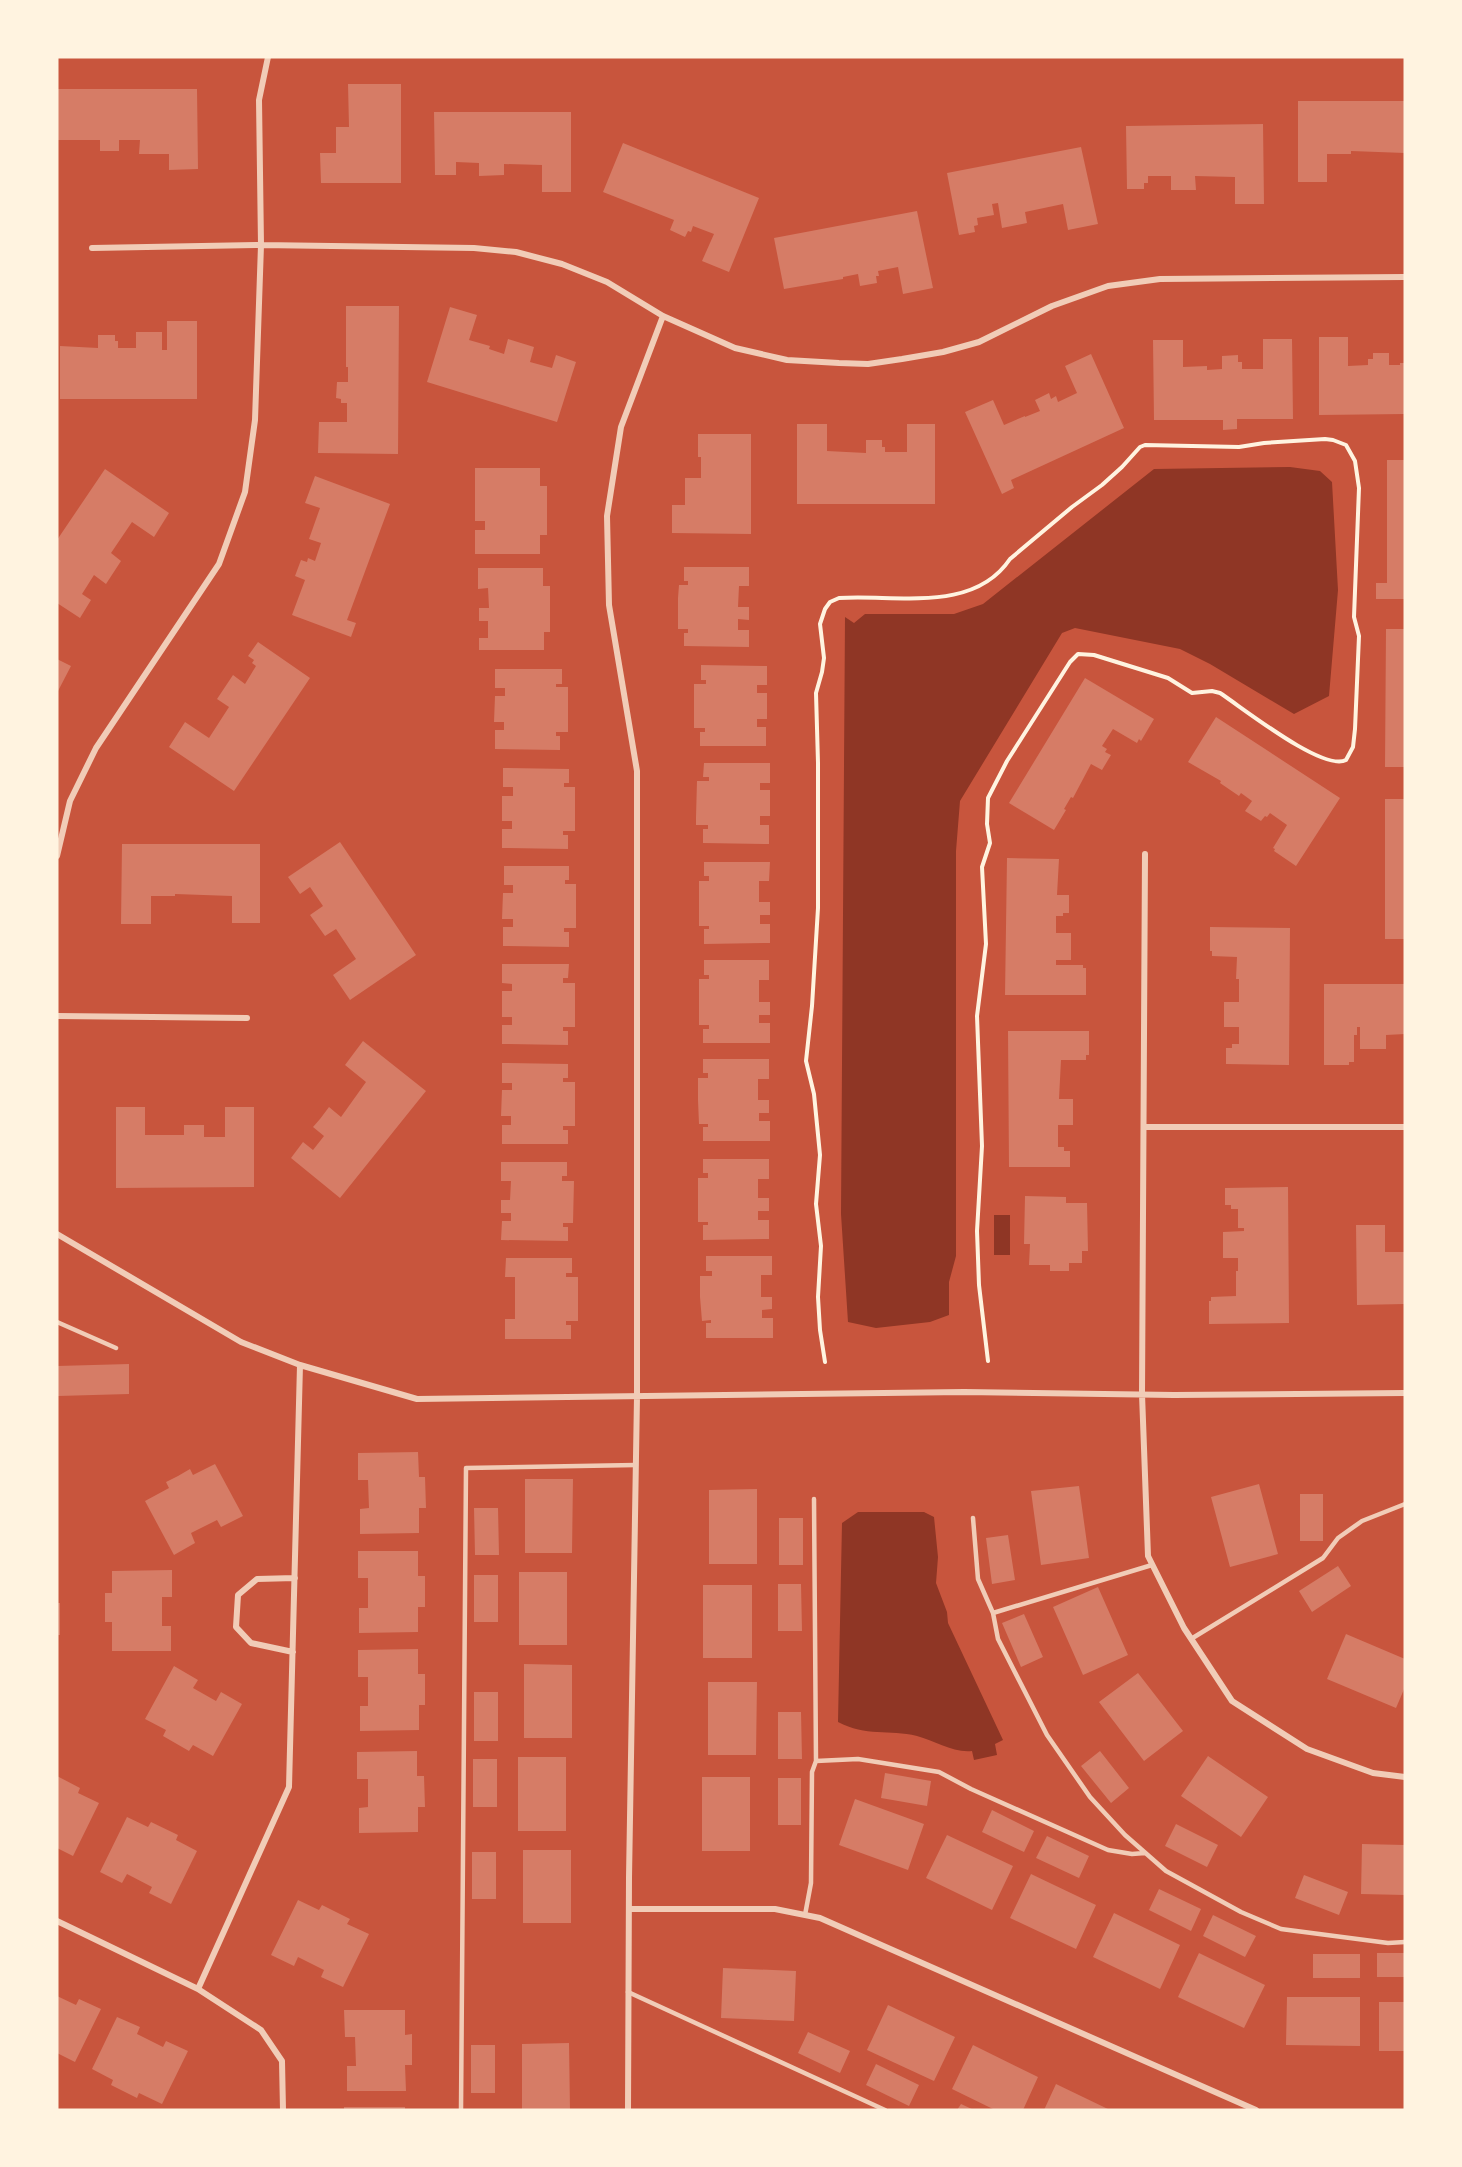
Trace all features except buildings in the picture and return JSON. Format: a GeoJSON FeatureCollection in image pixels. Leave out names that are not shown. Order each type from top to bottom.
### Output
{"type":"FeatureCollection","features":[{"type":"Feature","properties":{"kind":"street"},"geometry":{"type":"LineString","coordinates":[[57,856],[70,801],[96,748],[220,562],[245,492],[255,420],[261,245],[259,100],[268,57]]}},
{"type":"Feature","properties":{"kind":"street"},"geometry":{"type":"LineString","coordinates":[[92,248],[261,245],[474,248],[516,252],[562,264],[607,282],[663,316],[735,348],[786,360],[868,364],[943,352],[979,342],[1052,306],[1108,286],[1160,279],[1405,277]]}},
{"type":"Feature","properties":{"kind":"street"},"geometry":{"type":"LineString","coordinates":[[628,2110],[628,1909],[637,1397],[637,771],[609,605],[607,516],[621,427],[663,316]]}},
{"type":"Feature","properties":{"kind":"street"},"geometry":{"type":"LineString","coordinates":[[1145,854],[1142,1394],[1148,1556],[1191,1640],[1232,1701],[1307,1749],[1373,1773],[1405,1777]]}},
{"type":"Feature","properties":{"kind":"street"},"geometry":{"type":"LineString","coordinates":[[57,1016],[247,1018]]}},
{"type":"Feature","properties":{"kind":"street"},"geometry":{"type":"LineString","coordinates":[[1145,1127],[1405,1127]]}},
{"type":"Feature","properties":{"kind":"street"},"geometry":{"type":"LineString","coordinates":[[57,1234],[241,1342],[300,1365],[417,1399],[964,1392],[1405,1393]]}},
{"type":"Feature","properties":{"kind":"street"},"geometry":{"type":"LineString","coordinates":[[198,1989],[290,1787],[300,1365]]}},
{"type":"Feature","properties":{"kind":"street"},"geometry":{"type":"LineString","coordinates":[[293,1652],[251,1643],[236,1627],[238,1595],[257,1579],[295,1578]]}},
{"type":"Feature","properties":{"kind":"street"},"geometry":{"type":"LineString","coordinates":[[628,1909],[775,1909],[820,1918],[1256,2110]]}},
{"type":"Feature","properties":{"kind":"street"},"geometry":{"type":"LineString","coordinates":[[57,1920],[198,1989],[261,2030],[282,2061],[283,2110]]}},
{"type":"Feature","properties":{"kind":"lane"},"geometry":{"type":"LineString","coordinates":[[57,1322],[116,1348]]}},
{"type":"Feature","properties":{"kind":"lane"},"geometry":{"type":"LineString","coordinates":[[461,2110],[466,1468],[636,1465]]}},
{"type":"Feature","properties":{"kind":"lane"},"geometry":{"type":"LineString","coordinates":[[805,1915],[811,1883],[812,1772],[816,1761],[814,1499]]}},
{"type":"Feature","properties":{"kind":"lane"},"geometry":{"type":"LineString","coordinates":[[1191,1640],[1323,1558],[1338,1538],[1362,1521],[1405,1504]]}},
{"type":"Feature","properties":{"kind":"lane"},"geometry":{"type":"LineString","coordinates":[[973,1518],[978,1579],[993,1613],[998,1639],[1047,1735],[1090,1797],[1145,1852],[1166,1871],[1241,1912],[1281,1929],[1388,1943],[1405,1942]]}},
{"type":"Feature","properties":{"kind":"lane"},"geometry":{"type":"LineString","coordinates":[[993,1613],[1152,1565]]}},
{"type":"Feature","properties":{"kind":"lane"},"geometry":{"type":"LineString","coordinates":[[816,1761],[858,1759],[939,1772],[971,1789],[1108,1850],[1132,1854],[1145,1852]]}},
{"type":"Feature","properties":{"kind":"lane"},"geometry":{"type":"LineString","coordinates":[[628,1992],[885,2110]]}},
{"type":"Feature","properties":{"kind":"path"},"geometry":{"type":"LineString","coordinates":[[825,1362],[818,1297],[821,1246],[817,1225],[817,1194],[820,1155],[814,1094],[806,1061],[818,908],[816,693],[824,662],[820,624],[825,609],[830,602],[839,598],[939,598],[975,589],[1005,566],[1010,559],[1072,507],[1102,485],[1140,447],[1145,445],[1239,447],[1314,439],[1339,441],[1346,445],[1355,461],[1359,488],[1354,617],[1359,636],[1355,735],[1353,747],[1346,759],[1335,763],[1309,752],[1220,693],[1212,691],[1192,693],[1168,678],[1094,655],[1078,654],[1070,662],[1048,696],[991,789],[987,810],[990,843],[982,867],[986,944],[977,1016],[982,1146],[977,1231],[979,1285],[988,1361]]}},
{"type":"Feature","properties":{"kind":"shaded area"},"geometry":{"type":"Polygon","coordinates":[[[1290,467],[1320,471],[1332,482],[1338,590],[1329,696],[1294,714],[1210,664],[1180,649],[1075,628],[1062,633],[960,801],[956,851],[956,1256],[949,1282],[949,1315],[930,1322],[876,1328],[848,1322],[841,1214],[845,617],[854,623],[865,614],[954,614],[983,604],[1154,469],[1290,467]]]}},
{"type":"Feature","properties":{"kind":"shaded area"},"geometry":{"type":"Polygon","coordinates":[[[994,1215],[1010,1215],[1010,1255],[994,1255],[994,1215]]]}},
{"type":"Feature","properties":{"kind":"shaded area"},"geometry":{"type":"Polygon","coordinates":[[[858,1512],[924,1512],[934,1517],[938,1557],[936,1583],[947,1612],[948,1623],[1003,1740],[995,1744],[997,1755],[974,1760],[972,1751],[951,1748],[907,1734],[858,1730],[838,1722],[842,1523],[858,1512]]]}}]}
